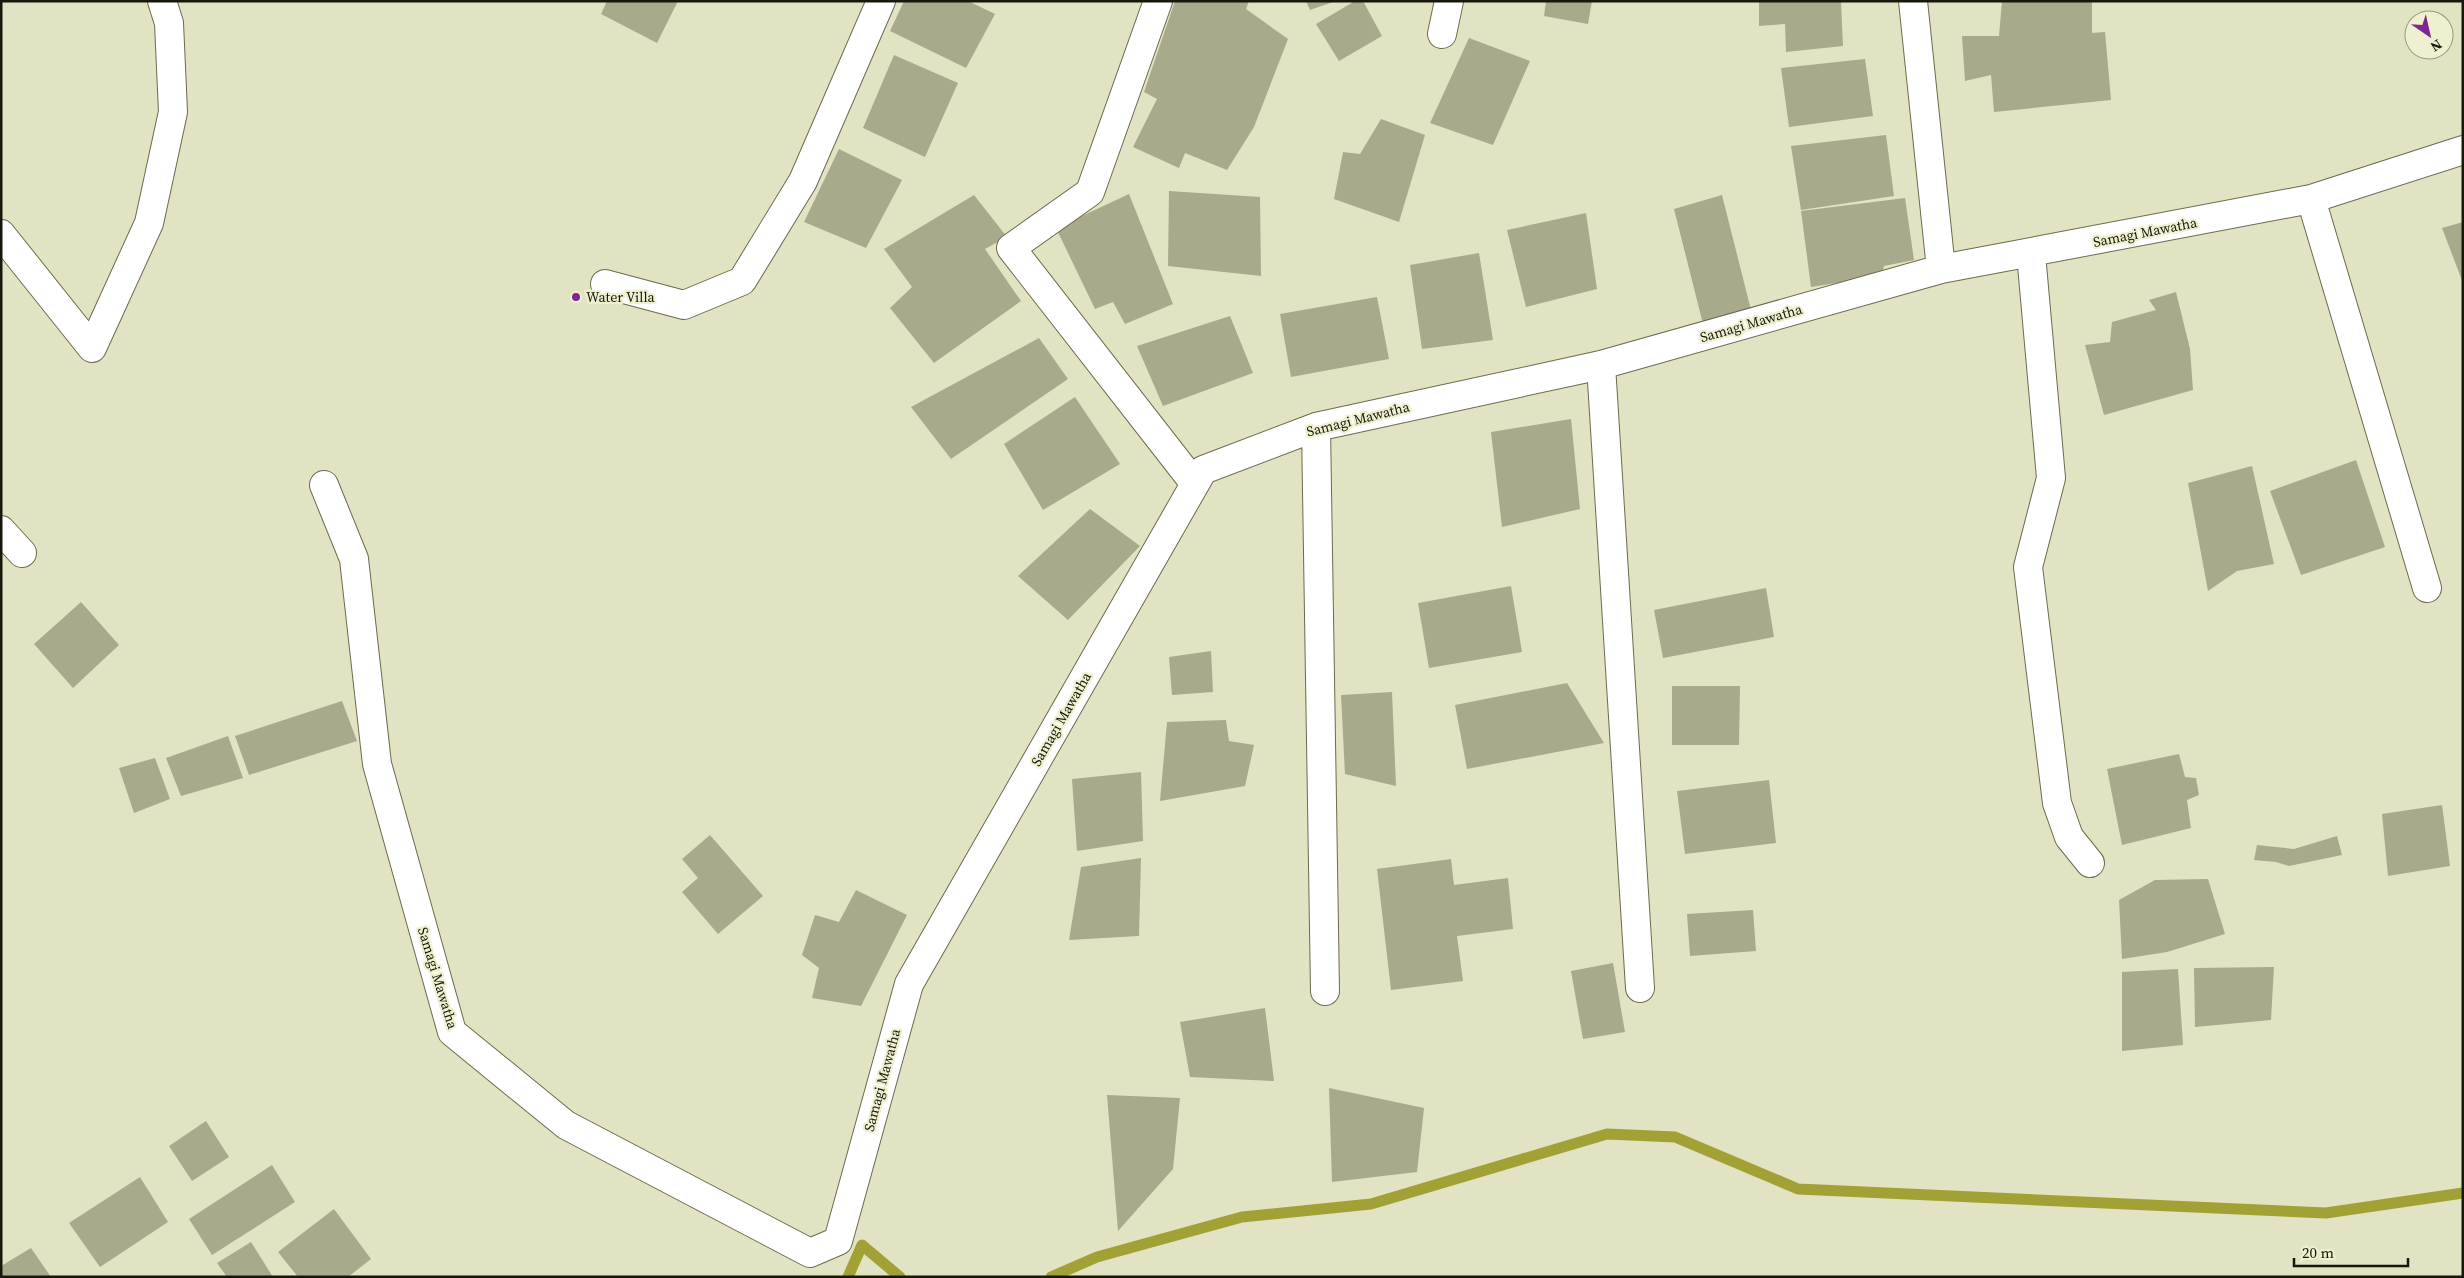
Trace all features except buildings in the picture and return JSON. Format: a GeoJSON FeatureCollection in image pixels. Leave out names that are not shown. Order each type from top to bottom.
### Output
{"type":"FeatureCollection","features":[{"type":"Feature","properties":{"kind":"street"},"geometry":{"type":"LineString","coordinates":[[1,234],[92,348],[149,223],[174,112],[170,23],[162,1]]}},
{"type":"Feature","properties":{"kind":"street"},"geometry":{"type":"LineString","coordinates":[[605,284],[684,305],[742,281],[803,181],[881,1]]}},
{"type":"Feature","properties":{"kind":"street"},"geometry":{"type":"LineString","coordinates":[[1158,1],[1090,192],[1011,248],[1195,484]]}},
{"type":"Feature","properties":{"kind":"street"},"geometry":{"type":"LineString","coordinates":[[1442,34],[1449,1]]}},
{"type":"Feature","properties":{"kind":"street"},"geometry":{"type":"LineString","coordinates":[[1913,1],[1940,270]]}},
{"type":"Feature","properties":{"kind":"street","name":"Samagi Mawatha"},"geometry":{"type":"LineString","coordinates":[[324,485],[354,559],[377,764],[452,1032],[566,1125],[810,1253],[838,1241],[908,984],[1203,470],[1316,427],[1601,365],[1940,270],[2312,199],[2463,150]]}},
{"type":"Feature","properties":{"kind":"street"},"geometry":{"type":"LineString","coordinates":[[2312,199],[2427,588]]}},
{"type":"Feature","properties":{"kind":"street"},"geometry":{"type":"LineString","coordinates":[[2031,254],[2051,478],[2028,567],[2057,803],[2069,837],[2090,863]]}},
{"type":"Feature","properties":{"kind":"street"},"geometry":{"type":"LineString","coordinates":[[1601,365],[1640,988]]}},
{"type":"Feature","properties":{"kind":"street"},"geometry":{"type":"LineString","coordinates":[[1316,427],[1325,991]]}},
{"type":"Feature","properties":{"kind":"street"},"geometry":{"type":"LineString","coordinates":[[1,530],[22,553]]}},
{"type":"Feature","properties":{"kind":"waterway"},"geometry":{"type":"LineString","coordinates":[[1051,1277],[1097,1257],[1242,1217],[1371,1204],[1607,1134],[1675,1137],[1798,1189],[2326,1213],[2463,1193]]}},
{"type":"Feature","properties":{"kind":"waterway"},"geometry":{"type":"LineString","coordinates":[[848,1277],[862,1245],[900,1277]]}},
{"type":"Feature","properties":{"kind":"place","name":"Water Villa"},"geometry":{"type":"Point","coordinates":[576,297]}}]}
